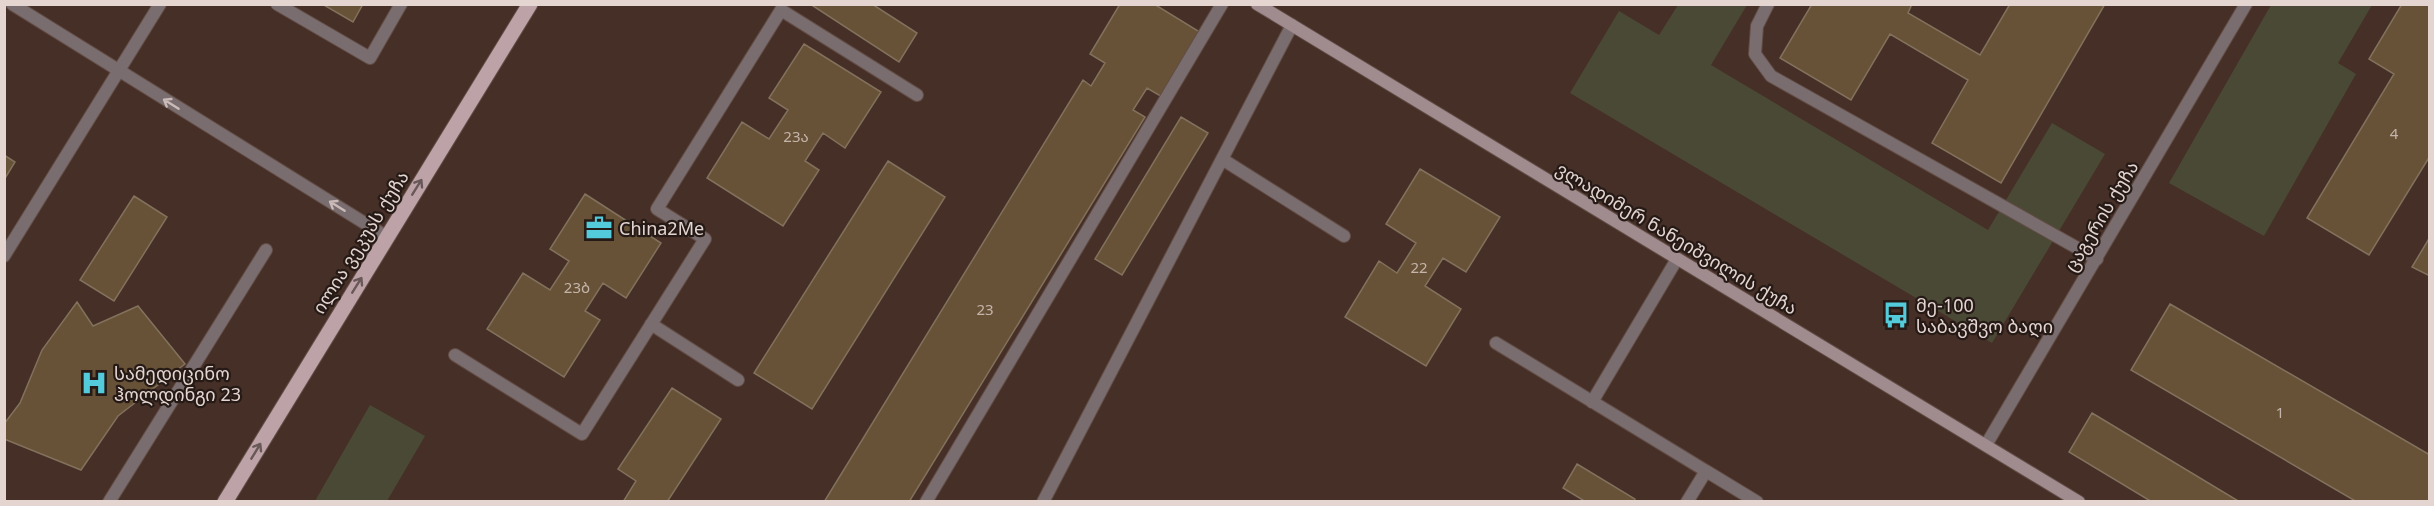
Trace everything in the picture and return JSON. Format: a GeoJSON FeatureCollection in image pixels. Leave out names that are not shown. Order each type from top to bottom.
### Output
{"type":"FeatureCollection","features":[{"type":"Feature","properties":{"kind":"main road","name":"ილია ვეკუას ქუჩა"},"geometry":{"type":"LineString","coordinates":[[225,501],[530,4]]}},
{"type":"Feature","properties":{"kind":"street"},"geometry":{"type":"LineString","coordinates":[[12,4],[387,237]]}},
{"type":"Feature","properties":{"kind":"street"},"geometry":{"type":"LineString","coordinates":[[4,256],[160,4]]}},
{"type":"Feature","properties":{"kind":"street"},"geometry":{"type":"LineString","coordinates":[[277,4],[370,58],[401,4]]}},
{"type":"Feature","properties":{"kind":"street"},"geometry":{"type":"LineString","coordinates":[[926,501],[1222,4]]}},
{"type":"Feature","properties":{"kind":"street","name":"ვლადიმერ ნანეიშვილის ქუჩა"},"geometry":{"type":"LineString","coordinates":[[1257,4],[2079,501]]}},
{"type":"Feature","properties":{"kind":"street"},"geometry":{"type":"LineString","coordinates":[[1768,4],[1757,26],[1755,54],[1771,76],[2097,259]]}},
{"type":"Feature","properties":{"kind":"street","name":"ცაგერის ქუჩა"},"geometry":{"type":"LineString","coordinates":[[1986,445],[2246,4]]}},
{"type":"Feature","properties":{"kind":"street"},"geometry":{"type":"LineString","coordinates":[[455,355],[582,434],[705,239],[657,209],[781,10],[917,95]]}},
{"type":"Feature","properties":{"kind":"street"},"geometry":{"type":"LineString","coordinates":[[1043,501],[1292,25]]}},
{"type":"Feature","properties":{"kind":"street"},"geometry":{"type":"LineString","coordinates":[[1222,159],[1344,236]]}},
{"type":"Feature","properties":{"kind":"street"},"geometry":{"type":"LineString","coordinates":[[109,501],[266,250]]}},
{"type":"Feature","properties":{"kind":"street"},"geometry":{"type":"LineString","coordinates":[[1592,402],[1677,259]]}},
{"type":"Feature","properties":{"kind":"street"},"geometry":{"type":"LineString","coordinates":[[651,324],[738,380]]}},
{"type":"Feature","properties":{"kind":"street"},"geometry":{"type":"LineString","coordinates":[[1496,343],[1757,501]]}},
{"type":"Feature","properties":{"kind":"street"},"geometry":{"type":"LineString","coordinates":[[1687,501],[1706,471]]}},
{"type":"Feature","properties":{"kind":"shaded area"},"geometry":{"type":"Polygon","coordinates":[[[1678,5],[1747,5],[1711,65],[1988,230],[2052,123],[2105,154],[1992,343],[1570,93],[1619,11],[1659,35],[1678,5]]]}},
{"type":"Feature","properties":{"kind":"shaded area"},"geometry":{"type":"Polygon","coordinates":[[[2271,5],[2372,5],[2338,63],[2356,74],[2264,236],[2169,183],[2271,5]]]}},
{"type":"Feature","properties":{"kind":"shaded area"},"geometry":{"type":"Polygon","coordinates":[[[370,405],[425,436],[387,501],[315,501],[370,405]]]}},
{"type":"Feature","properties":{"kind":"building"},"geometry":{"type":"Polygon","coordinates":[[[322,4],[363,4],[353,22],[322,4]]]}},
{"type":"Feature","properties":{"kind":"building"},"geometry":{"type":"Polygon","coordinates":[[[810,4],[872,4],[917,33],[899,62],[810,4]]]}},
{"type":"Feature","properties":{"kind":"building"},"geometry":{"type":"Polygon","coordinates":[[[1120,4],[1154,4],[1203,34],[1164,98],[1147,88],[1133,110],[1145,117],[909,502],[824,502],[1083,80],[1091,86],[1105,63],[1090,54],[1120,4]]]}},
{"type":"Feature","properties":{"kind":"building"},"geometry":{"type":"Polygon","coordinates":[[[1812,4],[1912,4],[1908,13],[1980,55],[2010,4],[2105,4],[2001,183],[1932,143],[1968,80],[1890,34],[1851,100],[1780,58],[1812,4]]]}},
{"type":"Feature","properties":{"kind":"building"},"geometry":{"type":"Polygon","coordinates":[[[2402,4],[2430,4],[2430,156],[2369,255],[2307,218],[2394,74],[2369,59],[2402,4]]]}},
{"type":"Feature","properties":{"kind":"building"},"geometry":{"type":"Polygon","coordinates":[[[804,44],[881,92],[845,148],[823,133],[805,161],[819,170],[783,226],[707,178],[742,122],[769,139],[788,110],[769,98],[804,44]]]}},
{"type":"Feature","properties":{"kind":"building"},"geometry":{"type":"Polygon","coordinates":[[[1181,117],[1208,133],[1122,275],[1095,259],[1181,117]]]}},
{"type":"Feature","properties":{"kind":"building"},"geometry":{"type":"Polygon","coordinates":[[[4,155],[15,162],[4,180],[4,155]]]}},
{"type":"Feature","properties":{"kind":"building"},"geometry":{"type":"Polygon","coordinates":[[[888,161],[945,197],[812,409],[754,373],[888,161]]]}},
{"type":"Feature","properties":{"kind":"building"},"geometry":{"type":"Polygon","coordinates":[[[1420,169],[1500,217],[1466,272],[1443,258],[1425,286],[1461,309],[1426,366],[1345,317],[1379,261],[1397,273],[1416,243],[1386,224],[1420,169]]]}},
{"type":"Feature","properties":{"kind":"building"},"geometry":{"type":"Polygon","coordinates":[[[585,194],[661,243],[626,298],[603,283],[585,311],[600,320],[564,377],[487,329],[523,273],[550,290],[569,261],[550,249],[585,194]]]}},
{"type":"Feature","properties":{"kind":"building"},"geometry":{"type":"Polygon","coordinates":[[[134,196],[167,217],[114,301],[80,280],[134,196]]]}},
{"type":"Feature","properties":{"kind":"building"},"geometry":{"type":"Polygon","coordinates":[[[2430,237],[2430,276],[2412,267],[2430,237]]]}},
{"type":"Feature","properties":{"kind":"building","name":"სამედიცინო ჰოლდინგი 23"},"geometry":{"type":"Polygon","coordinates":[[[77,302],[93,326],[138,306],[185,364],[118,416],[81,470],[4,439],[4,424],[20,403],[42,350],[77,302]]]}},
{"type":"Feature","properties":{"kind":"building"},"geometry":{"type":"Polygon","coordinates":[[[2170,304],[2430,455],[2430,502],[2357,502],[2131,370],[2170,304]]]}},
{"type":"Feature","properties":{"kind":"building"},"geometry":{"type":"Polygon","coordinates":[[[672,388],[721,419],[667,502],[623,502],[636,481],[618,469],[672,388]]]}},
{"type":"Feature","properties":{"kind":"building"},"geometry":{"type":"Polygon","coordinates":[[[2092,413],[2240,502],[2152,502],[2069,452],[2092,413]]]}},
{"type":"Feature","properties":{"kind":"building"},"geometry":{"type":"Polygon","coordinates":[[[1577,464],[1635,499],[1634,502],[1586,502],[1563,488],[1577,464]]]}},
{"type":"Feature","properties":{"kind":"place","name":"China2Me"},"geometry":{"type":"Point","coordinates":[599,228]}},
{"type":"Feature","properties":{"kind":"place","name":"მე-100 საბავშვო ბაღი"},"geometry":{"type":"Point","coordinates":[1896,315]}},
{"type":"Feature","properties":{"kind":"place","name":"სამედიცინო ჰოლდინგი 23"},"geometry":{"type":"Point","coordinates":[94,383]}}]}
